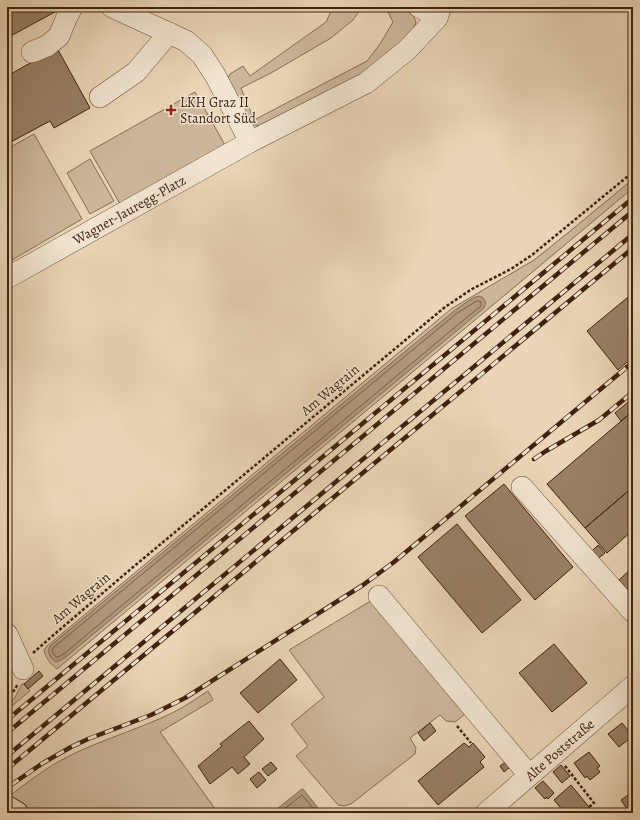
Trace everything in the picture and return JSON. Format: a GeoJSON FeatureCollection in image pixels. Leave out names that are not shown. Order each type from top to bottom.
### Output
{"type":"FeatureCollection","features":[{"type":"Feature","properties":{"kind":"main road"},"geometry":{"type":"LineString","coordinates":[[7,807],[17,813]]}},
{"type":"Feature","properties":{"kind":"street"},"geometry":{"type":"LineString","coordinates":[[32,52],[47,46],[59,36],[72,7]]}},
{"type":"Feature","properties":{"kind":"street"},"geometry":{"type":"LineString","coordinates":[[112,7],[186,41],[202,55],[210,65],[250,142]]}},
{"type":"Feature","properties":{"kind":"street"},"geometry":{"type":"LineString","coordinates":[[419,7],[427,11],[439,12]]}},
{"type":"Feature","properties":{"kind":"street","name":"Wagner-Jauregg-Platz"},"geometry":{"type":"LineString","coordinates":[[7,278],[250,142],[366,83],[407,50],[439,12]]}},
{"type":"Feature","properties":{"kind":"street"},"geometry":{"type":"LineString","coordinates":[[100,97],[136,72],[169,33]]}},
{"type":"Feature","properties":{"kind":"street"},"geometry":{"type":"LineString","coordinates":[[522,487],[633,612]]}},
{"type":"Feature","properties":{"kind":"street"},"geometry":{"type":"LineString","coordinates":[[380,596],[529,775]]}},
{"type":"Feature","properties":{"kind":"street"},"geometry":{"type":"LineString","coordinates":[[9,638],[23,669]]}},
{"type":"Feature","properties":{"kind":"street","name":"Alte Poststraße"},"geometry":{"type":"LineString","coordinates":[[486,813],[633,686]]}},
{"type":"Feature","properties":{"kind":"path","name":"Am Wagrain"},"geometry":{"type":"LineString","coordinates":[[50,638],[246,472],[445,307],[472,289],[511,269],[532,255],[633,172]]}},
{"type":"Feature","properties":{"kind":"path"},"geometry":{"type":"LineString","coordinates":[[457,726],[471,743]]}},
{"type":"Feature","properties":{"kind":"path"},"geometry":{"type":"LineString","coordinates":[[555,753],[594,803],[589,807]]}},
{"type":"Feature","properties":{"kind":"shaded area"},"geometry":{"type":"Polygon","coordinates":[[[333,7],[362,7],[353,20],[331,38],[271,73],[241,88],[254,120],[367,61],[380,44],[393,22],[387,10],[390,8],[399,7],[411,10],[416,22],[412,32],[373,69],[261,126],[250,124],[227,79],[230,74],[243,66],[250,76],[326,22],[333,7]]]}},
{"type":"Feature","properties":{"kind":"shaded area"},"geometry":{"type":"Polygon","coordinates":[[[195,92],[225,145],[120,204],[90,151],[195,92]]]}},
{"type":"Feature","properties":{"kind":"shaded area"},"geometry":{"type":"Polygon","coordinates":[[[34,134],[82,219],[7,263],[7,149],[34,134]]]}},
{"type":"Feature","properties":{"kind":"shaded area"},"geometry":{"type":"Polygon","coordinates":[[[90,159],[114,201],[90,214],[67,173],[90,159]]]}},
{"type":"Feature","properties":{"kind":"shaded area"},"geometry":{"type":"Polygon","coordinates":[[[633,179],[633,188],[57,669],[50,663],[44,650],[47,646],[451,309],[534,260],[633,179]]]}},
{"type":"Feature","properties":{"kind":"shaded area"},"geometry":{"type":"Polygon","coordinates":[[[379,596],[473,708],[455,722],[446,721],[440,715],[410,738],[416,748],[415,754],[351,804],[344,806],[338,805],[296,756],[308,746],[291,724],[324,697],[289,650],[379,596]]]}},
{"type":"Feature","properties":{"kind":"shaded area"},"geometry":{"type":"Polygon","coordinates":[[[22,684],[24,684],[30,691],[7,710],[7,705],[14,699],[22,684]]]}},
{"type":"Feature","properties":{"kind":"shaded area"},"geometry":{"type":"Polygon","coordinates":[[[208,691],[213,700],[160,732],[218,813],[30,813],[8,797],[30,780],[61,760],[95,744],[148,724],[174,712],[208,691]]]}},
{"type":"Feature","properties":{"kind":"water"},"geometry":{"type":"Polygon","coordinates":[[[479,296],[485,300],[484,308],[67,656],[56,662],[51,658],[48,651],[50,646],[454,311],[469,300],[479,296]]]}},
{"type":"Feature","properties":{"kind":"water"},"geometry":{"type":"Polygon","coordinates":[[[302,789],[322,813],[272,813],[302,789]]]}},
{"type":"Feature","properties":{"kind":"building"},"geometry":{"type":"Polygon","coordinates":[[[7,7],[64,7],[7,38],[7,7]]]}},
{"type":"Feature","properties":{"kind":"building"},"geometry":{"type":"Polygon","coordinates":[[[57,48],[90,108],[54,128],[50,121],[7,144],[7,76],[57,48]]]}},
{"type":"Feature","properties":{"kind":"building"},"geometry":{"type":"Polygon","coordinates":[[[633,293],[633,357],[618,370],[587,331],[633,293]]]}},
{"type":"Feature","properties":{"kind":"building"},"geometry":{"type":"Polygon","coordinates":[[[633,398],[633,411],[621,421],[615,413],[633,398]]]}},
{"type":"Feature","properties":{"kind":"building"},"geometry":{"type":"Polygon","coordinates":[[[633,411],[633,487],[585,528],[547,484],[633,411]]]}},
{"type":"Feature","properties":{"kind":"building"},"geometry":{"type":"Polygon","coordinates":[[[504,484],[573,567],[535,600],[465,516],[504,484]]]}},
{"type":"Feature","properties":{"kind":"building"},"geometry":{"type":"Polygon","coordinates":[[[633,487],[633,530],[607,553],[585,528],[633,487]]]}},
{"type":"Feature","properties":{"kind":"building"},"geometry":{"type":"Polygon","coordinates":[[[457,524],[521,600],[482,633],[418,557],[457,524]]]}},
{"type":"Feature","properties":{"kind":"building"},"geometry":{"type":"Polygon","coordinates":[[[598,545],[605,553],[595,561],[589,554],[598,545]]]}},
{"type":"Feature","properties":{"kind":"building"},"geometry":{"type":"Polygon","coordinates":[[[633,567],[633,596],[619,580],[633,567]]]}},
{"type":"Feature","properties":{"kind":"building"},"geometry":{"type":"Polygon","coordinates":[[[554,644],[587,683],[552,712],[519,673],[554,644]]]}},
{"type":"Feature","properties":{"kind":"building"},"geometry":{"type":"Polygon","coordinates":[[[280,659],[297,680],[258,713],[240,693],[280,659]]]}},
{"type":"Feature","properties":{"kind":"building"},"geometry":{"type":"Polygon","coordinates":[[[39,671],[43,676],[28,689],[24,684],[39,671]]]}},
{"type":"Feature","properties":{"kind":"building"},"geometry":{"type":"Polygon","coordinates":[[[249,721],[264,739],[244,757],[250,764],[238,774],[232,767],[210,784],[198,766],[222,746],[220,744],[249,721]]]}},
{"type":"Feature","properties":{"kind":"building"},"geometry":{"type":"Polygon","coordinates":[[[430,723],[436,731],[424,741],[418,733],[430,723]]]}},
{"type":"Feature","properties":{"kind":"building"},"geometry":{"type":"Polygon","coordinates":[[[622,723],[633,736],[619,747],[608,734],[622,723]]]}},
{"type":"Feature","properties":{"kind":"building"},"geometry":{"type":"Polygon","coordinates":[[[464,743],[469,747],[473,743],[485,757],[480,762],[484,767],[438,805],[418,781],[464,743]]]}},
{"type":"Feature","properties":{"kind":"building"},"geometry":{"type":"Polygon","coordinates":[[[589,752],[600,766],[597,768],[600,772],[590,780],[587,776],[585,778],[574,763],[589,752]]]}},
{"type":"Feature","properties":{"kind":"building"},"geometry":{"type":"Polygon","coordinates":[[[271,762],[277,769],[268,776],[262,769],[271,762]]]}},
{"type":"Feature","properties":{"kind":"building"},"geometry":{"type":"Polygon","coordinates":[[[506,762],[510,767],[504,772],[500,766],[506,762]]]}},
{"type":"Feature","properties":{"kind":"building"},"geometry":{"type":"Polygon","coordinates":[[[561,765],[570,776],[562,783],[553,772],[561,765]]]}},
{"type":"Feature","properties":{"kind":"building"},"geometry":{"type":"Polygon","coordinates":[[[259,772],[266,780],[257,788],[250,779],[259,772]]]}},
{"type":"Feature","properties":{"kind":"building"},"geometry":{"type":"Polygon","coordinates":[[[543,781],[554,793],[548,799],[547,797],[545,799],[535,788],[543,781]]]}},
{"type":"Feature","properties":{"kind":"building"},"geometry":{"type":"Polygon","coordinates":[[[571,785],[595,813],[565,813],[554,800],[571,785]]]}},
{"type":"Feature","properties":{"kind":"building"},"geometry":{"type":"Polygon","coordinates":[[[628,795],[633,802],[633,805],[627,809],[621,800],[628,795]]]}},
{"type":"Feature","properties":{"kind":"building"},"geometry":{"type":"Polygon","coordinates":[[[522,809],[525,813],[517,813],[522,809]]]}},
{"type":"Feature","properties":{"kind":"railway"},"geometry":{"type":"LineString","coordinates":[[7,720],[633,198]]}},
{"type":"Feature","properties":{"kind":"railway"},"geometry":{"type":"LineString","coordinates":[[7,733],[633,211]]}},
{"type":"Feature","properties":{"kind":"railway"},"geometry":{"type":"LineString","coordinates":[[7,756],[633,234]]}},
{"type":"Feature","properties":{"kind":"railway"},"geometry":{"type":"LineString","coordinates":[[7,769],[633,248]]}},
{"type":"Feature","properties":{"kind":"railway"},"geometry":{"type":"LineString","coordinates":[[11,785],[43,763],[71,747],[151,715],[185,698],[363,585],[394,562],[633,362]]}},
{"type":"Feature","properties":{"kind":"railway"},"geometry":{"type":"LineString","coordinates":[[534,459],[599,420],[633,392]]}},
{"type":"Feature","properties":{"kind":"place","name":"LKH Graz II Standort Süd"},"geometry":{"type":"Point","coordinates":[171,110]}}]}
